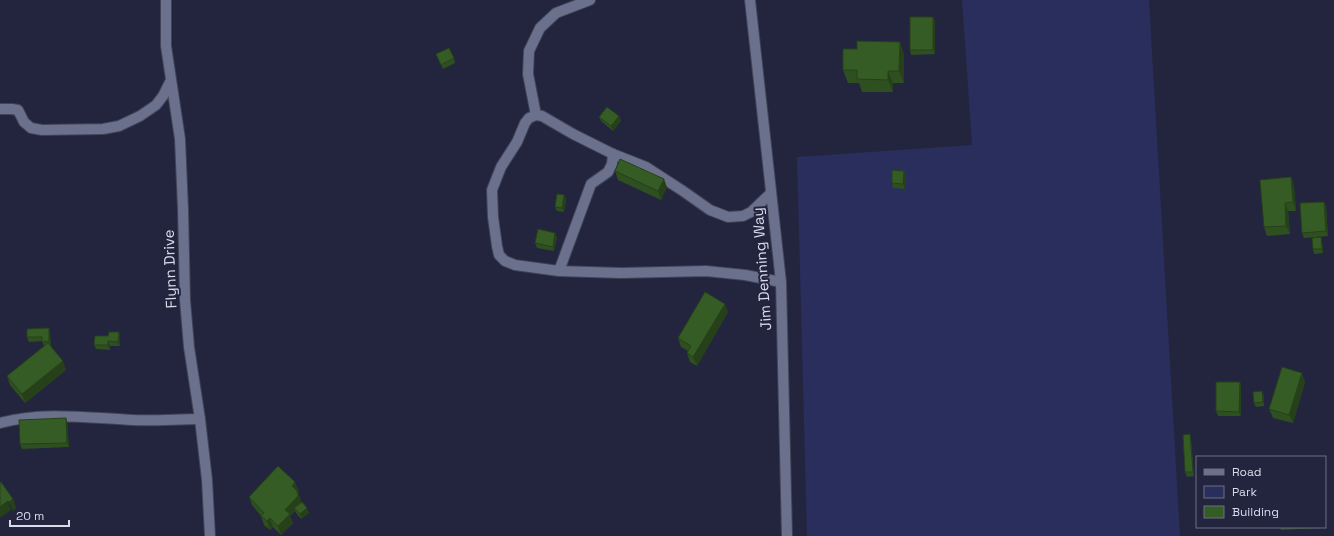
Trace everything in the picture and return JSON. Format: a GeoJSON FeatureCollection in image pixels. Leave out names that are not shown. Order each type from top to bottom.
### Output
{"type":"FeatureCollection","features":[{"type":"Feature","properties":{"kind":"street","name":"Flynn Drive"},"geometry":{"type":"LineString","coordinates":[[166,0],[166,46],[180,139],[185,300],[207,480],[210,536]]}},
{"type":"Feature","properties":{"kind":"street"},"geometry":{"type":"LineString","coordinates":[[536,115],[528,74],[529,51],[540,28],[556,13],[590,0]]}},
{"type":"Feature","properties":{"kind":"street","name":"Jim Denning Way"},"geometry":{"type":"LineString","coordinates":[[750,0],[781,282],[787,536]]}},
{"type":"Feature","properties":{"kind":"street"},"geometry":{"type":"LineString","coordinates":[[0,109],[18,110],[24,122],[31,128],[42,130],[103,129],[119,126],[140,116],[156,105],[163,96],[171,80]]}},
{"type":"Feature","properties":{"kind":"street"},"geometry":{"type":"LineString","coordinates":[[771,193],[751,212],[743,216],[728,217],[710,210],[683,190],[646,167],[613,154],[573,134],[542,116],[536,115],[529,118],[525,123],[517,142],[501,167],[492,190],[496,246],[499,255],[505,262],[515,265],[559,271],[628,273],[706,271],[745,275],[781,282]]}},
{"type":"Feature","properties":{"kind":"street"},"geometry":{"type":"LineString","coordinates":[[559,271],[591,184],[608,172],[612,164],[613,154]]}},
{"type":"Feature","properties":{"kind":"street"},"geometry":{"type":"LineString","coordinates":[[0,423],[18,418],[60,416],[136,420],[200,419]]}},
{"type":"Feature","properties":{"kind":"green space"},"geometry":{"type":"Polygon","coordinates":[[[962,0],[1149,0],[1180,536],[807,536],[797,157],[972,145],[962,0]]]}},
{"type":"Feature","properties":{"kind":"building"},"geometry":{"type":"Polygon","coordinates":[[[910,17],[933,17],[933,50],[910,50],[910,17]]]}},
{"type":"Feature","properties":{"kind":"building"},"geometry":{"type":"Polygon","coordinates":[[[857,41],[900,42],[899,71],[888,71],[888,80],[857,79],[857,70],[843,70],[843,49],[857,49],[857,41]]]}},
{"type":"Feature","properties":{"kind":"building"},"geometry":{"type":"Polygon","coordinates":[[[449,48],[454,58],[441,65],[436,54],[449,48]]]}},
{"type":"Feature","properties":{"kind":"building"},"geometry":{"type":"Polygon","coordinates":[[[607,107],[619,116],[611,126],[599,117],[607,107]]]}},
{"type":"Feature","properties":{"kind":"building"},"geometry":{"type":"Polygon","coordinates":[[[620,159],[664,179],[658,191],[615,171],[620,159]]]}},
{"type":"Feature","properties":{"kind":"building"},"geometry":{"type":"Polygon","coordinates":[[[892,170],[904,171],[903,184],[892,183],[892,170]]]}},
{"type":"Feature","properties":{"kind":"building"},"geometry":{"type":"Polygon","coordinates":[[[1291,177],[1293,202],[1285,203],[1286,226],[1264,227],[1260,180],[1291,177]]]}},
{"type":"Feature","properties":{"kind":"building"},"geometry":{"type":"Polygon","coordinates":[[[557,194],[564,195],[562,208],[555,207],[557,194]]]}},
{"type":"Feature","properties":{"kind":"building"},"geometry":{"type":"Polygon","coordinates":[[[1324,202],[1326,231],[1302,233],[1300,203],[1324,202]]]}},
{"type":"Feature","properties":{"kind":"building"},"geometry":{"type":"Polygon","coordinates":[[[538,229],[555,233],[553,247],[535,243],[538,229]]]}},
{"type":"Feature","properties":{"kind":"building"},"geometry":{"type":"Polygon","coordinates":[[[1321,237],[1322,249],[1313,249],[1312,238],[1321,237]]]}},
{"type":"Feature","properties":{"kind":"building"},"geometry":{"type":"Polygon","coordinates":[[[705,292],[725,304],[693,357],[687,353],[691,346],[678,338],[705,292]]]}},
{"type":"Feature","properties":{"kind":"building"},"geometry":{"type":"Polygon","coordinates":[[[49,328],[49,341],[42,342],[42,337],[27,337],[27,329],[49,328]]]}},
{"type":"Feature","properties":{"kind":"building"},"geometry":{"type":"Polygon","coordinates":[[[109,332],[119,332],[118,342],[108,341],[108,345],[94,345],[95,336],[108,336],[109,332]]]}},
{"type":"Feature","properties":{"kind":"building"},"geometry":{"type":"Polygon","coordinates":[[[48,343],[63,361],[22,394],[7,376],[48,343]]]}},
{"type":"Feature","properties":{"kind":"building"},"geometry":{"type":"Polygon","coordinates":[[[1282,367],[1302,373],[1289,415],[1269,409],[1282,367]]]}},
{"type":"Feature","properties":{"kind":"building"},"geometry":{"type":"Polygon","coordinates":[[[1216,382],[1240,382],[1239,412],[1216,411],[1216,382]]]}},
{"type":"Feature","properties":{"kind":"building"},"geometry":{"type":"Polygon","coordinates":[[[1262,391],[1263,402],[1254,403],[1253,392],[1262,391]]]}},
{"type":"Feature","properties":{"kind":"building"},"geometry":{"type":"Polygon","coordinates":[[[66,418],[67,443],[20,444],[19,420],[66,418]]]}},
{"type":"Feature","properties":{"kind":"building"},"geometry":{"type":"Polygon","coordinates":[[[1190,434],[1193,472],[1185,472],[1183,435],[1190,434]]]}},
{"type":"Feature","properties":{"kind":"building"},"geometry":{"type":"Polygon","coordinates":[[[278,466],[295,482],[292,486],[297,491],[298,496],[285,510],[290,514],[278,526],[270,518],[267,521],[261,516],[264,513],[249,497],[278,466]]]}},
{"type":"Feature","properties":{"kind":"building"},"geometry":{"type":"Polygon","coordinates":[[[1,482],[13,499],[0,507],[0,483],[1,482]]]}},
{"type":"Feature","properties":{"kind":"building"},"geometry":{"type":"Polygon","coordinates":[[[302,502],[307,508],[300,514],[294,508],[302,502]]]}}]}
